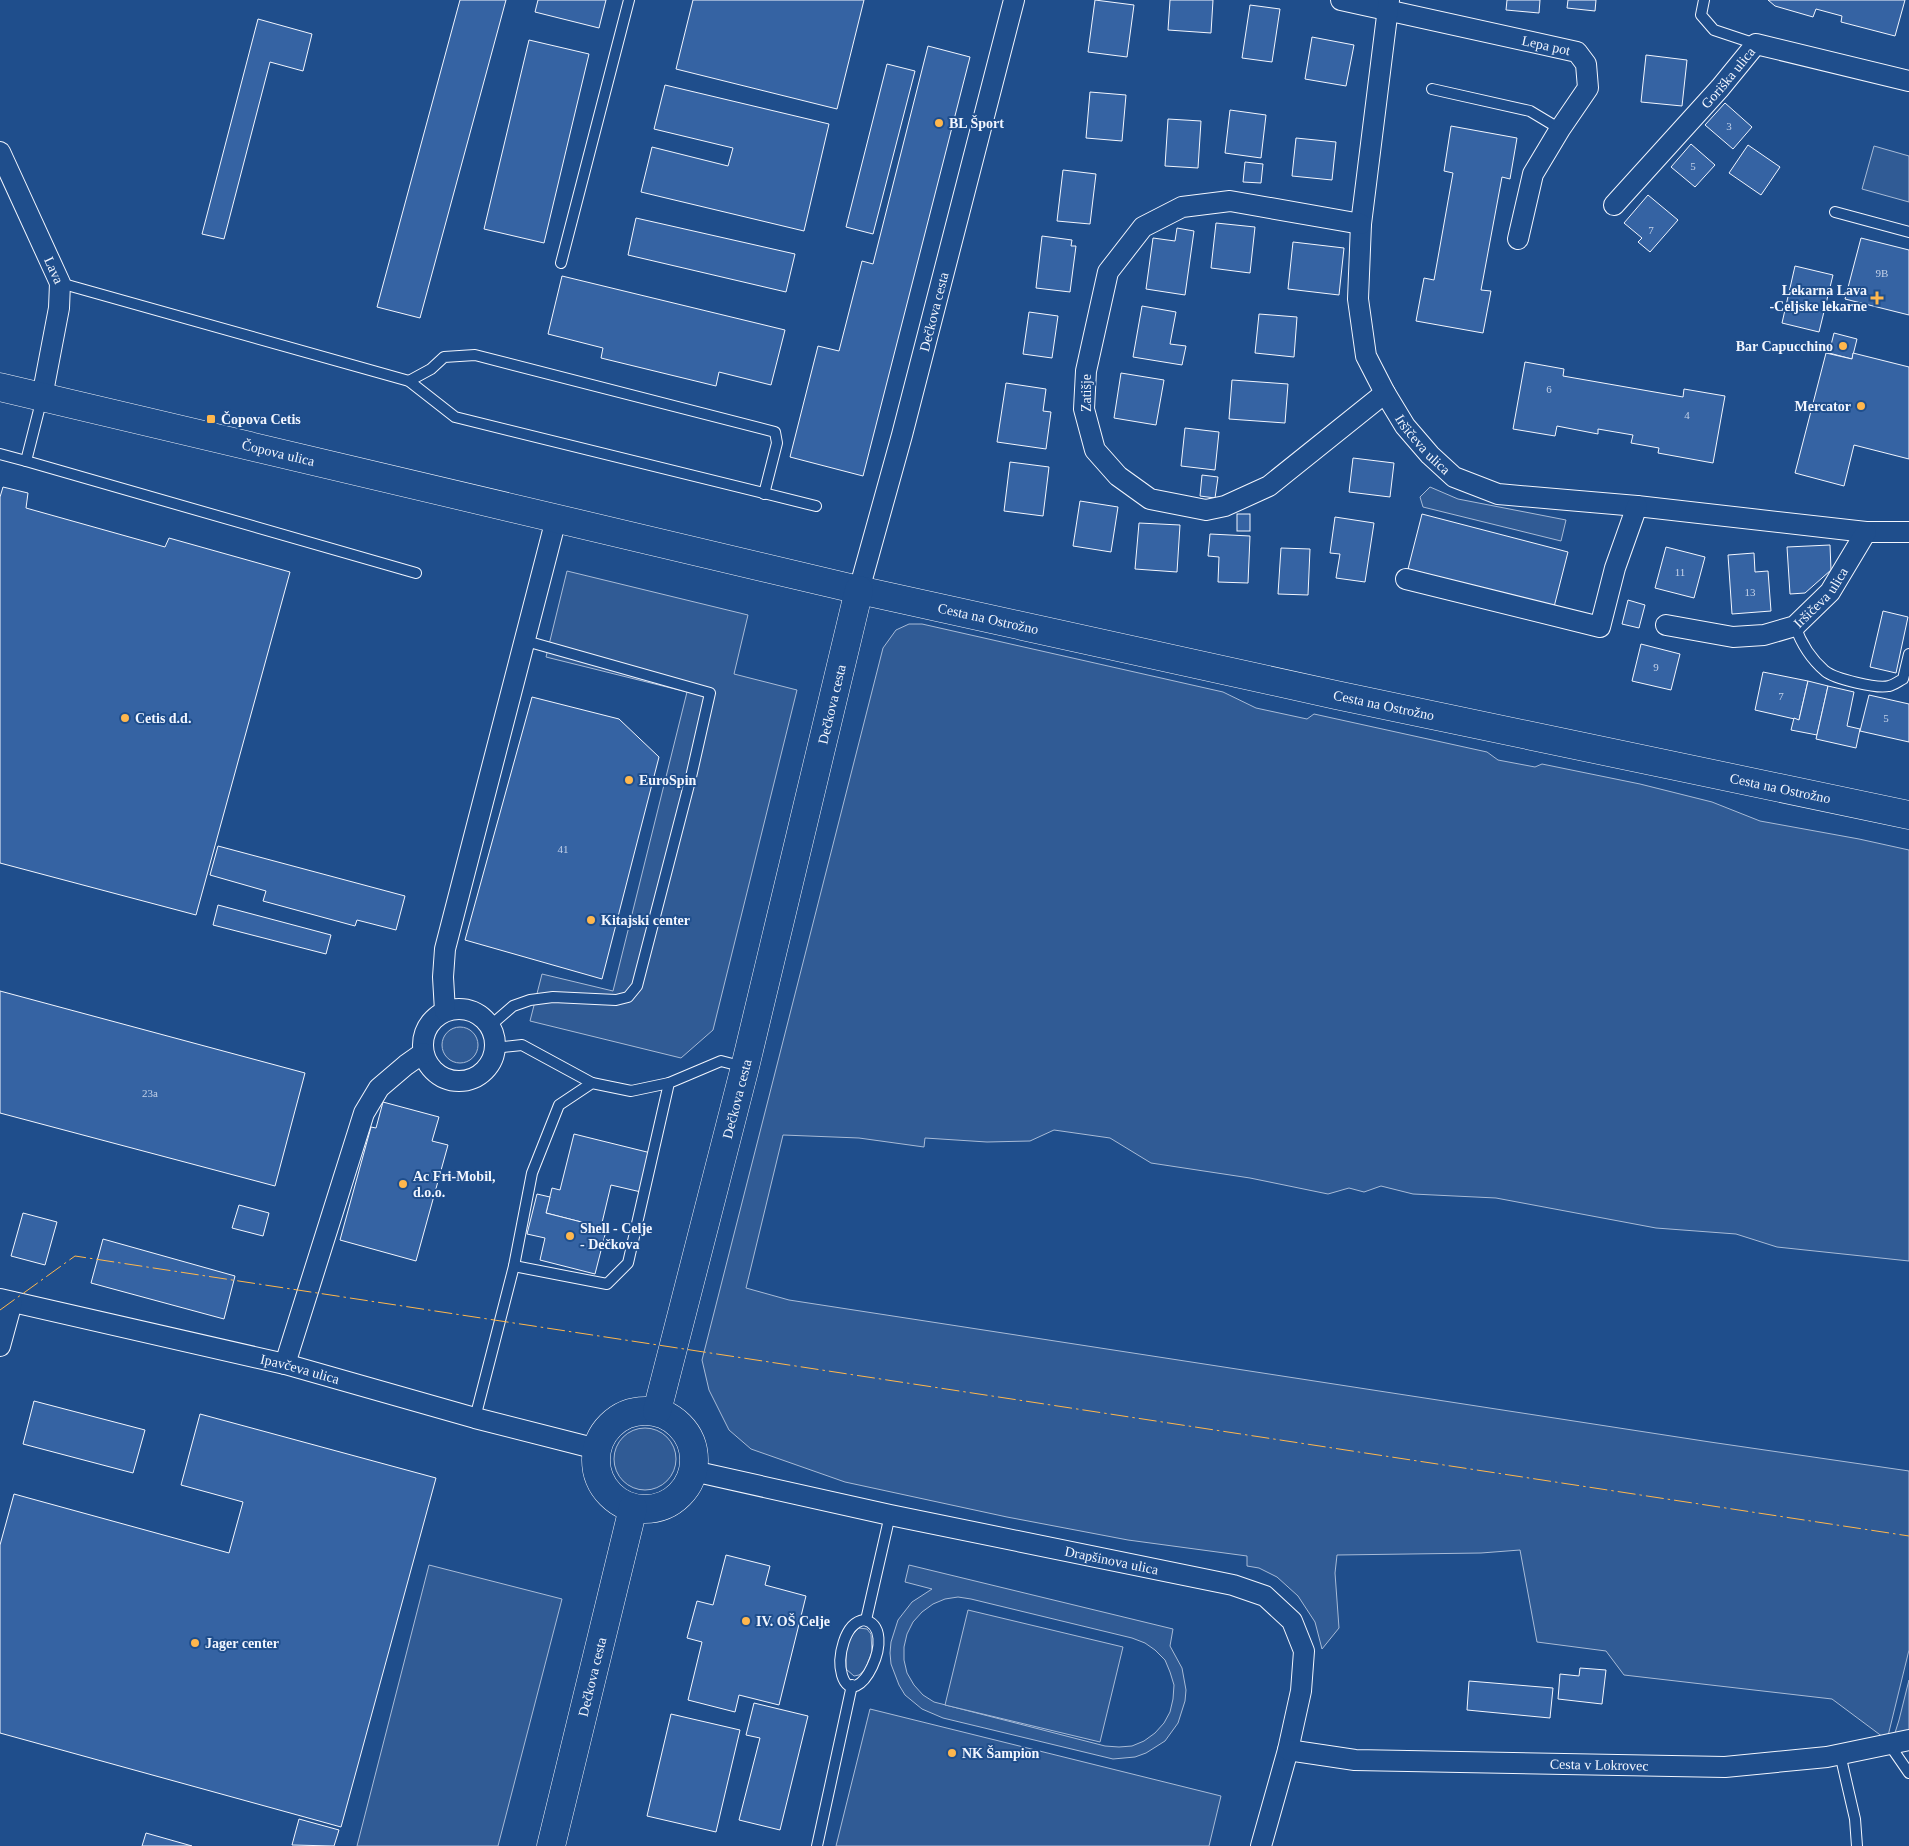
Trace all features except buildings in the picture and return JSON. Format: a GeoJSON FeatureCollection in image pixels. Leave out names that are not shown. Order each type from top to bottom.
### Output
{"type":"FeatureCollection","features":[{"type":"Feature","properties":{"kind":"street","name":"Dečkova cesta"},"geometry":{"type":"LineString","coordinates":[[657,1411],[745,1067],[859,590],[904,425],[1014,0]]}},
{"type":"Feature","properties":{"kind":"street","name":"Lepa pot"},"geometry":{"type":"LineString","coordinates":[[1341,0],[1388,6],[1577,52],[1586,64],[1588,88],[1533,174],[1518,238]]}},
{"type":"Feature","properties":{"kind":"street","name":"Iršičeva ulica"},"geometry":{"type":"LineString","coordinates":[[1388,6],[1360,224],[1358,299],[1366,356],[1385,394],[1405,426],[1430,455],[1454,477],[1498,494],[1637,506],[1866,532],[1909,532]]}},
{"type":"Feature","properties":{"kind":"street","name":"Goriška ulica"},"geometry":{"type":"LineString","coordinates":[[1614,206],[1720,88],[1756,44],[1909,81]]}},
{"type":"Feature","properties":{"kind":"street","name":"Lava"},"geometry":{"type":"LineString","coordinates":[[0,152],[60,283],[59,308],[42,397]]}},
{"type":"Feature","properties":{"kind":"street","name":"Zatišje"},"geometry":{"type":"LineString","coordinates":[[1360,224],[1230,201],[1182,207],[1143,227],[1108,272],[1086,371],[1084,409],[1095,450],[1118,476],[1150,499],[1206,510],[1226,506],[1269,486],[1385,394]]}},
{"type":"Feature","properties":{"kind":"street","name":"Čopova ulica"},"geometry":{"type":"LineString","coordinates":[[0,387],[859,590]]}},
{"type":"Feature","properties":{"kind":"street"},"geometry":{"type":"LineString","coordinates":[[1406,579],[1600,628],[1615,568],[1637,506]]}},
{"type":"Feature","properties":{"kind":"street"},"geometry":{"type":"LineString","coordinates":[[445,1011],[443,977],[445,949],[556,519]]}},
{"type":"Feature","properties":{"kind":"street","name":"Iršičeva ulica"},"geometry":{"type":"LineString","coordinates":[[1666,625],[1734,637],[1764,634],[1795,626],[1830,592],[1866,532]]}},
{"type":"Feature","properties":{"kind":"street","name":"Cesta na Ostrožno"},"geometry":{"type":"LineString","coordinates":[[859,590],[1346,697],[1909,815]]}},
{"type":"Feature","properties":{"kind":"street"},"geometry":{"type":"LineString","coordinates":[[465,1010],[475,1013],[490,1026],[494,1037],[492,1058],[480,1074],[471,1079],[461,1081],[451,1080],[433,1071],[424,1053],[422,1043],[429,1024],[436,1016],[445,1011],[465,1010]]}},
{"type":"Feature","properties":{"kind":"street"},"geometry":{"type":"LineString","coordinates":[[285,1364],[364,1113],[379,1088],[406,1065],[424,1053]]}},
{"type":"Feature","properties":{"kind":"street"},"geometry":{"type":"LineString","coordinates":[[0,1346],[6,1301]]}},
{"type":"Feature","properties":{"kind":"street","name":"Ipavčeva ulica"},"geometry":{"type":"LineString","coordinates":[[6,1301],[285,1364],[475,1418],[597,1449]]}},
{"type":"Feature","properties":{"kind":"street"},"geometry":{"type":"LineString","coordinates":[[641,1410],[657,1411],[671,1417],[683,1427],[691,1441],[694,1456],[693,1471],[687,1486],[677,1497],[664,1505],[649,1509],[633,1508],[619,1502],[607,1492],[599,1479],[596,1464],[597,1449],[603,1434],[612,1422],[626,1414],[641,1410]]}},
{"type":"Feature","properties":{"kind":"street","name":"Drapšinova ulica"},"geometry":{"type":"LineString","coordinates":[[693,1471],[890,1515],[1233,1585],[1266,1596],[1292,1621],[1304,1651],[1301,1691],[1288,1750],[1261,1846]]}},
{"type":"Feature","properties":{"kind":"street","name":"Dečkova cesta"},"geometry":{"type":"LineString","coordinates":[[551,1846],[633,1508]]}},
{"type":"Feature","properties":{"kind":"street","name":"Cesta v Lokrovec"},"geometry":{"type":"LineString","coordinates":[[1288,1750],[1355,1760],[1725,1768],[1827,1757],[1909,1740]]}},
{"type":"Feature","properties":{"kind":"lane"},"geometry":{"type":"LineString","coordinates":[[561,263],[629,0]]}},
{"type":"Feature","properties":{"kind":"lane"},"geometry":{"type":"LineString","coordinates":[[1704,0],[1701,15],[1714,30],[1756,44]]}},
{"type":"Feature","properties":{"kind":"lane"},"geometry":{"type":"LineString","coordinates":[[1432,89],[1530,111],[1560,129]]}},
{"type":"Feature","properties":{"kind":"lane"},"geometry":{"type":"LineString","coordinates":[[1835,212],[1909,232]]}},
{"type":"Feature","properties":{"kind":"lane"},"geometry":{"type":"LineString","coordinates":[[60,283],[409,381],[455,417],[816,506]]}},
{"type":"Feature","properties":{"kind":"lane"},"geometry":{"type":"LineString","coordinates":[[409,381],[431,369],[444,356],[475,355],[775,432],[776,443],[764,494]]}},
{"type":"Feature","properties":{"kind":"lane"},"geometry":{"type":"LineString","coordinates":[[26,461],[42,397]]}},
{"type":"Feature","properties":{"kind":"lane"},"geometry":{"type":"LineString","coordinates":[[0,454],[416,573]]}},
{"type":"Feature","properties":{"kind":"lane"},"geometry":{"type":"LineString","coordinates":[[1795,626],[1800,641],[1811,656],[1827,672],[1856,683],[1889,686],[1903,679],[1909,654]]}},
{"type":"Feature","properties":{"kind":"lane"},"geometry":{"type":"LineString","coordinates":[[490,1026],[513,1006],[530,1000],[553,997],[616,1000],[628,997],[637,986],[691,777],[710,693],[526,640]]}},
{"type":"Feature","properties":{"kind":"lane"},"geometry":{"type":"LineString","coordinates":[[494,1048],[522,1045],[592,1083],[631,1091],[669,1083],[721,1061],[745,1067]]}},
{"type":"Feature","properties":{"kind":"lane"},"geometry":{"type":"LineString","coordinates":[[475,1418],[514,1266],[532,1173],[559,1105],[592,1083]]}},
{"type":"Feature","properties":{"kind":"lane"},"geometry":{"type":"LineString","coordinates":[[514,1266],[607,1284],[628,1263],[669,1083]]}},
{"type":"Feature","properties":{"kind":"lane"},"geometry":{"type":"LineString","coordinates":[[866,1620],[890,1515]]}},
{"type":"Feature","properties":{"kind":"lane"},"geometry":{"type":"LineString","coordinates":[[866,1620],[872,1623],[877,1632],[876,1656],[866,1679],[861,1683],[852,1685],[845,1681],[842,1674],[842,1648],[851,1628],[858,1621],[866,1620]]}},
{"type":"Feature","properties":{"kind":"lane"},"geometry":{"type":"LineString","coordinates":[[816,1846],[852,1685]]}},
{"type":"Feature","properties":{"kind":"lane"},"geometry":{"type":"LineString","coordinates":[[1889,1744],[1909,1773]]}},
{"type":"Feature","properties":{"kind":"lane"},"geometry":{"type":"LineString","coordinates":[[1840,1754],[1855,1819],[1857,1846]]}},
{"type":"Feature","properties":{"kind":"shaded area"},"geometry":{"type":"Polygon","coordinates":[[[1874,146],[1909,156],[1909,202],[1862,189],[1874,146]]]}},
{"type":"Feature","properties":{"kind":"shaded area"},"geometry":{"type":"Polygon","coordinates":[[[1430,487],[1458,499],[1566,520],[1561,541],[1423,507],[1420,497],[1430,487]]]}},
{"type":"Feature","properties":{"kind":"shaded area"},"geometry":{"type":"Polygon","coordinates":[[[567,571],[748,615],[734,674],[797,690],[713,1030],[681,1058],[530,1021],[542,974],[613,991],[687,692],[546,657],[567,571]]]}},
{"type":"Feature","properties":{"kind":"shaded area"},"geometry":{"type":"Polygon","coordinates":[[[909,624],[922,624],[1223,692],[1256,708],[1307,719],[1314,714],[1487,752],[1498,760],[1535,767],[1542,764],[1640,784],[1712,802],[1760,821],[1909,850],[1909,1261],[1777,1247],[1736,1234],[1656,1228],[1496,1198],[1413,1194],[1381,1186],[1364,1192],[1349,1188],[1328,1194],[1250,1178],[1151,1163],[1110,1138],[1054,1130],[1030,1141],[987,1142],[925,1138],[924,1147],[859,1138],[783,1135],[746,1288],[789,1300],[1909,1471],[1909,1650],[1887,1740],[1832,1699],[1624,1675],[1606,1651],[1537,1642],[1520,1550],[1481,1553],[1337,1555],[1335,1573],[1339,1628],[1322,1649],[1315,1622],[1298,1596],[1277,1577],[1259,1568],[1247,1566],[1247,1556],[1128,1540],[1007,1517],[845,1482],[751,1449],[729,1430],[709,1390],[702,1360],[883,648],[896,630],[909,624]]]}},
{"type":"Feature","properties":{"kind":"shaded area"},"geometry":{"type":"Polygon","coordinates":[[[460,1027],[473,1032],[478,1045],[473,1058],[460,1063],[447,1058],[442,1045],[447,1032],[460,1027]]]}},
{"type":"Feature","properties":{"kind":"shaded area"},"geometry":{"type":"Polygon","coordinates":[[[645,1428],[662,1433],[667,1437],[671,1442],[676,1459],[671,1476],[667,1481],[662,1485],[645,1490],[628,1485],[623,1481],[619,1476],[614,1459],[619,1442],[623,1437],[628,1433],[645,1428]]]}},
{"type":"Feature","properties":{"kind":"shaded area"},"geometry":{"type":"Polygon","coordinates":[[[429,1565],[562,1599],[498,1846],[357,1846],[429,1565]]]}},
{"type":"Feature","properties":{"kind":"shaded area"},"geometry":{"type":"Polygon","coordinates":[[[909,1565],[1173,1629],[1170,1646],[1182,1668],[1186,1690],[1185,1701],[1178,1723],[1165,1741],[1146,1753],[1135,1757],[1113,1759],[943,1718],[922,1709],[905,1695],[899,1685],[891,1664],[890,1653],[891,1642],[898,1620],[912,1602],[932,1589],[905,1582],[909,1565]],[[958,1597],[945,1599],[933,1604],[913,1622],[907,1634],[904,1660],[907,1673],[923,1695],[934,1702],[1105,1746],[1132,1746],[1144,1741],[1164,1723],[1170,1712],[1174,1685],[1165,1660],[1145,1643],[1132,1638],[958,1597]]]}},
{"type":"Feature","properties":{"kind":"shaded area"},"geometry":{"type":"Polygon","coordinates":[[[968,1610],[1123,1647],[1100,1742],[945,1705],[968,1610]]]}},
{"type":"Feature","properties":{"kind":"shaded area"},"geometry":{"type":"Polygon","coordinates":[[[859,1628],[867,1629],[871,1634],[872,1652],[865,1670],[859,1675],[854,1676],[846,1669],[846,1651],[851,1636],[859,1628]]]}},
{"type":"Feature","properties":{"kind":"shaded area"},"geometry":{"type":"Polygon","coordinates":[[[1909,1680],[1909,1733],[1894,1736],[1899,1720],[1909,1680]]]}},
{"type":"Feature","properties":{"kind":"shaded area","name":"NK Šampion"},"geometry":{"type":"Polygon","coordinates":[[[870,1709],[1221,1796],[1209,1846],[836,1846],[870,1709]]]}},
{"type":"Feature","properties":{"kind":"power"},"geometry":{"type":"LineString","coordinates":[[0,1310],[75,1256],[1909,1536]]}},
{"type":"Feature","properties":{"kind":"place","name":"BL Šport"},"geometry":{"type":"Point","coordinates":[939,123]}},
{"type":"Feature","properties":{"kind":"place","name":"Lekarna Lava -Celjske lekarne"},"geometry":{"type":"Point","coordinates":[1877,298]}},
{"type":"Feature","properties":{"kind":"place","name":"Bar Capucchino"},"geometry":{"type":"Point","coordinates":[1843,346]}},
{"type":"Feature","properties":{"kind":"place","name":"Mercator"},"geometry":{"type":"Point","coordinates":[1861,406]}},
{"type":"Feature","properties":{"kind":"place","name":"Čopova Cetis"},"geometry":{"type":"Point","coordinates":[211,419]}},
{"type":"Feature","properties":{"kind":"place","name":"Cetis d.d."},"geometry":{"type":"Point","coordinates":[125,718]}},
{"type":"Feature","properties":{"kind":"place","name":"EuroSpin"},"geometry":{"type":"Point","coordinates":[629,780]}},
{"type":"Feature","properties":{"kind":"place","name":"Kitajski center"},"geometry":{"type":"Point","coordinates":[591,920]}},
{"type":"Feature","properties":{"kind":"place","name":"Ac Fri-Mobil, d.o.o."},"geometry":{"type":"Point","coordinates":[403,1184]}},
{"type":"Feature","properties":{"kind":"place","name":"Shell - Celje - Dečkova"},"geometry":{"type":"Point","coordinates":[570,1236]}},
{"type":"Feature","properties":{"kind":"place","name":"IV. OŠ Celje"},"geometry":{"type":"Point","coordinates":[746,1621]}},
{"type":"Feature","properties":{"kind":"place","name":"Jager center"},"geometry":{"type":"Point","coordinates":[195,1643]}},
{"type":"Feature","properties":{"kind":"place","name":"NK Šampion"},"geometry":{"type":"Point","coordinates":[952,1753]}}]}
